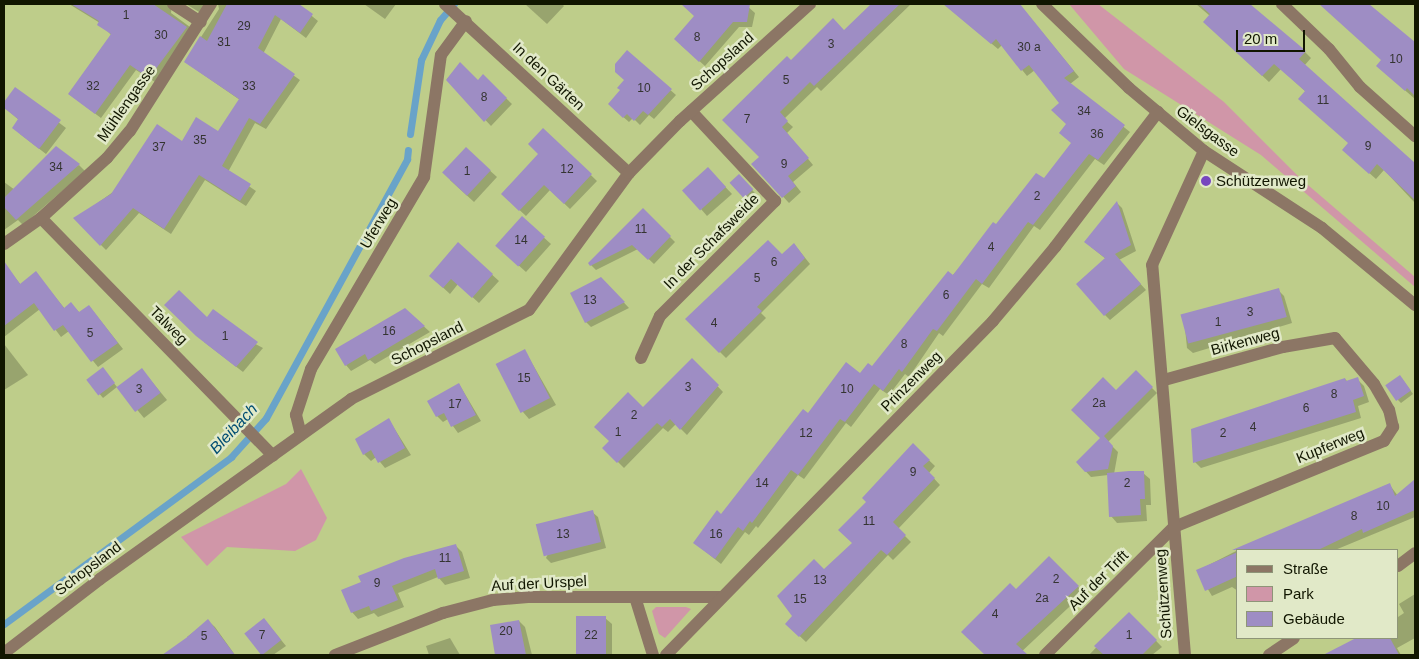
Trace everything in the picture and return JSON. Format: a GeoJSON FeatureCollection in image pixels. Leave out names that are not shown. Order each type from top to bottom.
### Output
{"type":"FeatureCollection","features":[{"type":"Feature","properties":{"kind":"street"},"geometry":{"type":"LineString","coordinates":[[172,4],[201,22]]}},
{"type":"Feature","properties":{"kind":"street","name":"Mühlengasse"},"geometry":{"type":"LineString","coordinates":[[4,244],[42,218],[73,192],[130,131],[211,4]]}},
{"type":"Feature","properties":{"kind":"street","name":"In den Gärten"},"geometry":{"type":"LineString","coordinates":[[445,4],[629,173]]}},
{"type":"Feature","properties":{"kind":"street","name":"Schopsland"},"geometry":{"type":"LineString","coordinates":[[4,653],[100,579],[351,399],[530,310],[629,173],[691,111],[810,4]]}},
{"type":"Feature","properties":{"kind":"street","name":"Gielsgasse"},"geometry":{"type":"LineString","coordinates":[[1042,4],[1158,112],[1204,151],[1322,228],[1415,305]]}},
{"type":"Feature","properties":{"kind":"street"},"geometry":{"type":"LineString","coordinates":[[1282,4],[1329,49],[1360,87],[1415,136]]}},
{"type":"Feature","properties":{"kind":"street","name":"Uferweg"},"geometry":{"type":"LineString","coordinates":[[301,435],[296,415],[311,370],[424,177],[441,56],[461,17]]}},
{"type":"Feature","properties":{"kind":"street","name":"In der Schafsweide"},"geometry":{"type":"LineString","coordinates":[[641,358],[660,316],[775,201],[691,111]]}},
{"type":"Feature","properties":{"kind":"street","name":"Prinzenweg"},"geometry":{"type":"LineString","coordinates":[[666,655],[992,322],[1055,247],[1158,112]]}},
{"type":"Feature","properties":{"kind":"street","name":"Schützenweg"},"geometry":{"type":"LineString","coordinates":[[1185,655],[1164,380],[1152,265],[1204,151]]}},
{"type":"Feature","properties":{"kind":"street","name":"Talweg"},"geometry":{"type":"LineString","coordinates":[[42,218],[273,456]]}},
{"type":"Feature","properties":{"kind":"street","name":"Birkenweg"},"geometry":{"type":"LineString","coordinates":[[1164,380],[1283,348],[1335,338]]}},
{"type":"Feature","properties":{"kind":"street","name":"Kupferweg"},"geometry":{"type":"LineString","coordinates":[[1174,527],[1384,441],[1392,427],[1388,410],[1374,384],[1335,338]]}},
{"type":"Feature","properties":{"kind":"street","name":"Auf der Trift"},"geometry":{"type":"LineString","coordinates":[[1045,655],[1174,527]]}},
{"type":"Feature","properties":{"kind":"street"},"geometry":{"type":"LineString","coordinates":[[1399,565],[1415,553]]}},
{"type":"Feature","properties":{"kind":"street","name":"Auf der Urspel"},"geometry":{"type":"LineString","coordinates":[[335,655],[443,613],[493,600],[528,597],[722,597]]}},
{"type":"Feature","properties":{"kind":"street"},"geometry":{"type":"LineString","coordinates":[[635,597],[653,655]]}},
{"type":"Feature","properties":{"kind":"street"},"geometry":{"type":"LineString","coordinates":[[1268,655],[1292,639]]}},
{"type":"Feature","properties":{"kind":"green space"},"geometry":{"type":"Polygon","coordinates":[[[1069,4],[1098,4],[1224,102],[1301,179],[1415,277],[1415,287],[1261,155],[1124,69],[1069,4]]]}},
{"type":"Feature","properties":{"kind":"green space"},"geometry":{"type":"Polygon","coordinates":[[[301,469],[327,518],[316,540],[295,551],[227,547],[207,566],[181,537],[286,484],[301,469]]]}},
{"type":"Feature","properties":{"kind":"green space"},"geometry":{"type":"Polygon","coordinates":[[[656,607],[686,607],[691,609],[665,638],[659,634],[652,611],[656,607]]]}},
{"type":"Feature","properties":{"kind":"building"},"geometry":{"type":"Polygon","coordinates":[[[71,4],[153,4],[187,27],[149,78],[130,65],[95,114],[68,94],[111,34],[97,25],[99,21],[71,4]]]}},
{"type":"Feature","properties":{"kind":"building"},"geometry":{"type":"Polygon","coordinates":[[[227,4],[299,4],[313,14],[300,33],[275,15],[258,48],[295,74],[260,124],[249,118],[222,166],[251,184],[240,201],[199,175],[164,229],[133,208],[100,246],[73,218],[111,194],[157,124],[182,141],[196,117],[218,131],[239,99],[184,62],[200,36],[207,41],[227,4]]]}},
{"type":"Feature","properties":{"kind":"building"},"geometry":{"type":"Polygon","coordinates":[[[681,4],[750,4],[747,22],[733,22],[699,62],[674,39],[694,16],[681,4]]]}},
{"type":"Feature","properties":{"kind":"building"},"geometry":{"type":"Polygon","coordinates":[[[871,4],[900,4],[814,86],[810,82],[780,112],[788,121],[782,127],[809,158],[788,176],[796,186],[782,198],[751,164],[759,157],[722,120],[787,56],[791,60],[833,18],[844,30],[871,4]]]}},
{"type":"Feature","properties":{"kind":"building"},"geometry":{"type":"Polygon","coordinates":[[[943,4],[1020,4],[1074,71],[1064,78],[1125,125],[1098,160],[1089,154],[1033,225],[1028,222],[982,284],[976,279],[937,331],[933,329],[902,372],[899,369],[883,391],[874,384],[845,422],[840,419],[798,475],[791,470],[752,523],[750,521],[743,531],[738,527],[715,559],[693,543],[717,510],[721,514],[803,409],[808,413],[846,362],[860,373],[868,363],[872,366],[948,271],[953,275],[993,222],[996,224],[1036,173],[1044,178],[1071,143],[1059,133],[1066,124],[1051,110],[1059,103],[1029,65],[1021,71],[996,39],[991,44],[943,4]]]}},
{"type":"Feature","properties":{"kind":"building"},"geometry":{"type":"Polygon","coordinates":[[[1199,4],[1250,4],[1306,51],[1299,59],[1415,163],[1415,200],[1377,164],[1369,174],[1342,150],[1348,143],[1298,99],[1305,91],[1274,64],[1262,76],[1203,22],[1210,14],[1199,4]]]}},
{"type":"Feature","properties":{"kind":"building"},"geometry":{"type":"Polygon","coordinates":[[[1319,4],[1369,4],[1415,42],[1415,96],[1407,88],[1405,91],[1376,66],[1381,60],[1319,4]]]}},
{"type":"Feature","properties":{"kind":"building"},"geometry":{"type":"Polygon","coordinates":[[[627,50],[672,89],[648,115],[643,111],[634,121],[627,114],[623,118],[608,104],[620,90],[617,88],[624,80],[615,72],[615,64],[627,50]]]}},
{"type":"Feature","properties":{"kind":"building"},"geometry":{"type":"Polygon","coordinates":[[[460,62],[478,80],[483,74],[507,98],[484,122],[446,80],[460,62]]]}},
{"type":"Feature","properties":{"kind":"building"},"geometry":{"type":"Polygon","coordinates":[[[15,87],[61,120],[39,149],[12,128],[18,119],[4,108],[4,102],[15,87]]]}},
{"type":"Feature","properties":{"kind":"building"},"geometry":{"type":"Polygon","coordinates":[[[543,128],[592,174],[564,204],[544,185],[519,211],[501,194],[538,154],[528,144],[543,128]]]}},
{"type":"Feature","properties":{"kind":"building"},"geometry":{"type":"Polygon","coordinates":[[[56,146],[80,164],[16,220],[4,207],[4,198],[56,146]]]}},
{"type":"Feature","properties":{"kind":"building"},"geometry":{"type":"Polygon","coordinates":[[[466,147],[491,170],[467,196],[442,173],[466,147]]]}},
{"type":"Feature","properties":{"kind":"building"},"geometry":{"type":"Polygon","coordinates":[[[708,167],[726,187],[700,210],[682,190],[708,167]]]}},
{"type":"Feature","properties":{"kind":"building"},"geometry":{"type":"Polygon","coordinates":[[[739,174],[753,189],[744,198],[729,183],[739,174]]]}},
{"type":"Feature","properties":{"kind":"building"},"geometry":{"type":"Polygon","coordinates":[[[1117,201],[1131,245],[1115,254],[1141,284],[1104,316],[1076,284],[1105,258],[1084,242],[1117,201]]]}},
{"type":"Feature","properties":{"kind":"building"},"geometry":{"type":"Polygon","coordinates":[[[643,208],[671,236],[648,260],[632,245],[590,266],[588,263],[643,208]]]}},
{"type":"Feature","properties":{"kind":"building"},"geometry":{"type":"Polygon","coordinates":[[[522,216],[545,237],[518,266],[495,246],[522,216]]]}},
{"type":"Feature","properties":{"kind":"building"},"geometry":{"type":"Polygon","coordinates":[[[768,240],[782,254],[794,243],[805,258],[757,307],[762,311],[719,353],[685,319],[768,240]]]}},
{"type":"Feature","properties":{"kind":"building"},"geometry":{"type":"Polygon","coordinates":[[[458,242],[493,274],[472,298],[451,279],[443,288],[429,276],[458,242]]]}},
{"type":"Feature","properties":{"kind":"building"},"geometry":{"type":"Polygon","coordinates":[[[4,261],[20,284],[36,271],[64,308],[71,302],[79,312],[89,305],[118,343],[91,362],[63,325],[54,331],[34,303],[4,326],[4,261]]]}},
{"type":"Feature","properties":{"kind":"building"},"geometry":{"type":"Polygon","coordinates":[[[601,277],[625,302],[585,323],[570,293],[601,277]]]}},
{"type":"Feature","properties":{"kind":"building"},"geometry":{"type":"Polygon","coordinates":[[[1279,288],[1287,317],[1188,343],[1180,314],[1279,288]]]}},
{"type":"Feature","properties":{"kind":"building"},"geometry":{"type":"Polygon","coordinates":[[[179,290],[207,317],[213,309],[258,342],[236,367],[196,336],[164,305],[179,290]]]}},
{"type":"Feature","properties":{"kind":"building"},"geometry":{"type":"Polygon","coordinates":[[[405,308],[425,326],[368,360],[365,354],[345,366],[335,349],[405,308]]]}},
{"type":"Feature","properties":{"kind":"building"},"geometry":{"type":"Polygon","coordinates":[[[525,349],[550,398],[521,413],[496,364],[525,349]]]}},
{"type":"Feature","properties":{"kind":"building"},"geometry":{"type":"Polygon","coordinates":[[[692,358],[719,385],[680,430],[670,419],[662,427],[657,423],[617,463],[602,448],[609,441],[594,427],[628,392],[643,407],[692,358]]]}},
{"type":"Feature","properties":{"kind":"building"},"geometry":{"type":"Polygon","coordinates":[[[103,367],[115,383],[98,396],[86,380],[103,367]]]}},
{"type":"Feature","properties":{"kind":"building"},"geometry":{"type":"Polygon","coordinates":[[[142,368],[161,393],[135,412],[116,387],[142,368]]]}},
{"type":"Feature","properties":{"kind":"building"},"geometry":{"type":"Polygon","coordinates":[[[1136,370],[1153,387],[1104,436],[1113,446],[1108,469],[1085,472],[1076,462],[1100,438],[1071,410],[1103,377],[1116,390],[1136,370]]]}},
{"type":"Feature","properties":{"kind":"building"},"geometry":{"type":"Polygon","coordinates":[[[1400,375],[1411,391],[1396,401],[1385,385],[1400,375]]]}},
{"type":"Feature","properties":{"kind":"building"},"geometry":{"type":"Polygon","coordinates":[[[1358,377],[1364,396],[1353,400],[1356,412],[1193,463],[1191,429],[1345,378],[1346,381],[1358,377]]]}},
{"type":"Feature","properties":{"kind":"building"},"geometry":{"type":"Polygon","coordinates":[[[459,383],[476,415],[451,427],[444,413],[436,417],[427,401],[459,383]]]}},
{"type":"Feature","properties":{"kind":"building"},"geometry":{"type":"Polygon","coordinates":[[[389,418],[405,448],[378,463],[371,450],[363,455],[355,439],[389,418]]]}},
{"type":"Feature","properties":{"kind":"building"},"geometry":{"type":"Polygon","coordinates":[[[913,443],[930,460],[923,466],[935,478],[893,522],[906,535],[887,555],[881,550],[799,637],[785,624],[792,616],[777,596],[814,559],[824,569],[852,543],[838,530],[866,502],[862,498],[913,443]]]}},
{"type":"Feature","properties":{"kind":"building"},"geometry":{"type":"Polygon","coordinates":[[[1144,471],[1145,499],[1140,499],[1141,515],[1109,517],[1107,473],[1144,471]]]}},
{"type":"Feature","properties":{"kind":"building"},"geometry":{"type":"Polygon","coordinates":[[[1415,479],[1415,510],[1363,533],[1362,529],[1320,549],[1232,550],[1390,483],[1395,496],[1415,479]]]}},
{"type":"Feature","properties":{"kind":"building"},"geometry":{"type":"Polygon","coordinates":[[[593,510],[601,542],[544,556],[536,524],[593,510]]]}},
{"type":"Feature","properties":{"kind":"building"},"geometry":{"type":"Polygon","coordinates":[[[456,544],[464,571],[438,579],[435,569],[392,586],[398,600],[371,611],[369,606],[351,613],[341,590],[361,582],[358,576],[404,558],[456,544]]]}},
{"type":"Feature","properties":{"kind":"building"},"geometry":{"type":"Polygon","coordinates":[[[1236,553],[1236,577],[1205,591],[1196,570],[1236,553]]]}},
{"type":"Feature","properties":{"kind":"building"},"geometry":{"type":"Polygon","coordinates":[[[1049,556],[1079,586],[1016,644],[1028,655],[985,655],[961,632],[1010,583],[1016,589],[1049,556]]]}},
{"type":"Feature","properties":{"kind":"building"},"geometry":{"type":"Polygon","coordinates":[[[1129,612],[1157,640],[1142,655],[1104,655],[1094,646],[1129,612]]]}},
{"type":"Feature","properties":{"kind":"building"},"geometry":{"type":"Polygon","coordinates":[[[576,616],[606,616],[606,654],[576,654],[576,616]]]}},
{"type":"Feature","properties":{"kind":"building"},"geometry":{"type":"Polygon","coordinates":[[[264,618],[281,640],[261,655],[244,633],[264,618]]]}},
{"type":"Feature","properties":{"kind":"building"},"geometry":{"type":"Polygon","coordinates":[[[208,619],[235,655],[162,655],[186,638],[208,619]]]}},
{"type":"Feature","properties":{"kind":"building"},"geometry":{"type":"Polygon","coordinates":[[[519,620],[526,655],[495,655],[490,625],[519,620]]]}},
{"type":"Feature","properties":{"kind":"building"},"geometry":{"type":"Polygon","coordinates":[[[1354,639],[1391,639],[1399,655],[1323,655],[1354,639]]]}},
{"type":"Feature","properties":{"kind":"waterway","name":"Bleibach"},"geometry":{"type":"LineString","coordinates":[[410,134],[421,60],[440,20],[454,4]]}},
{"type":"Feature","properties":{"kind":"waterway","name":"Bleibach"},"geometry":{"type":"LineString","coordinates":[[4,624],[231,457],[266,418],[407,159],[408,150]]}},
{"type":"Feature","properties":{"kind":"place","name":"Schützenweg"},"geometry":{"type":"Point","coordinates":[1206,181]}}]}
